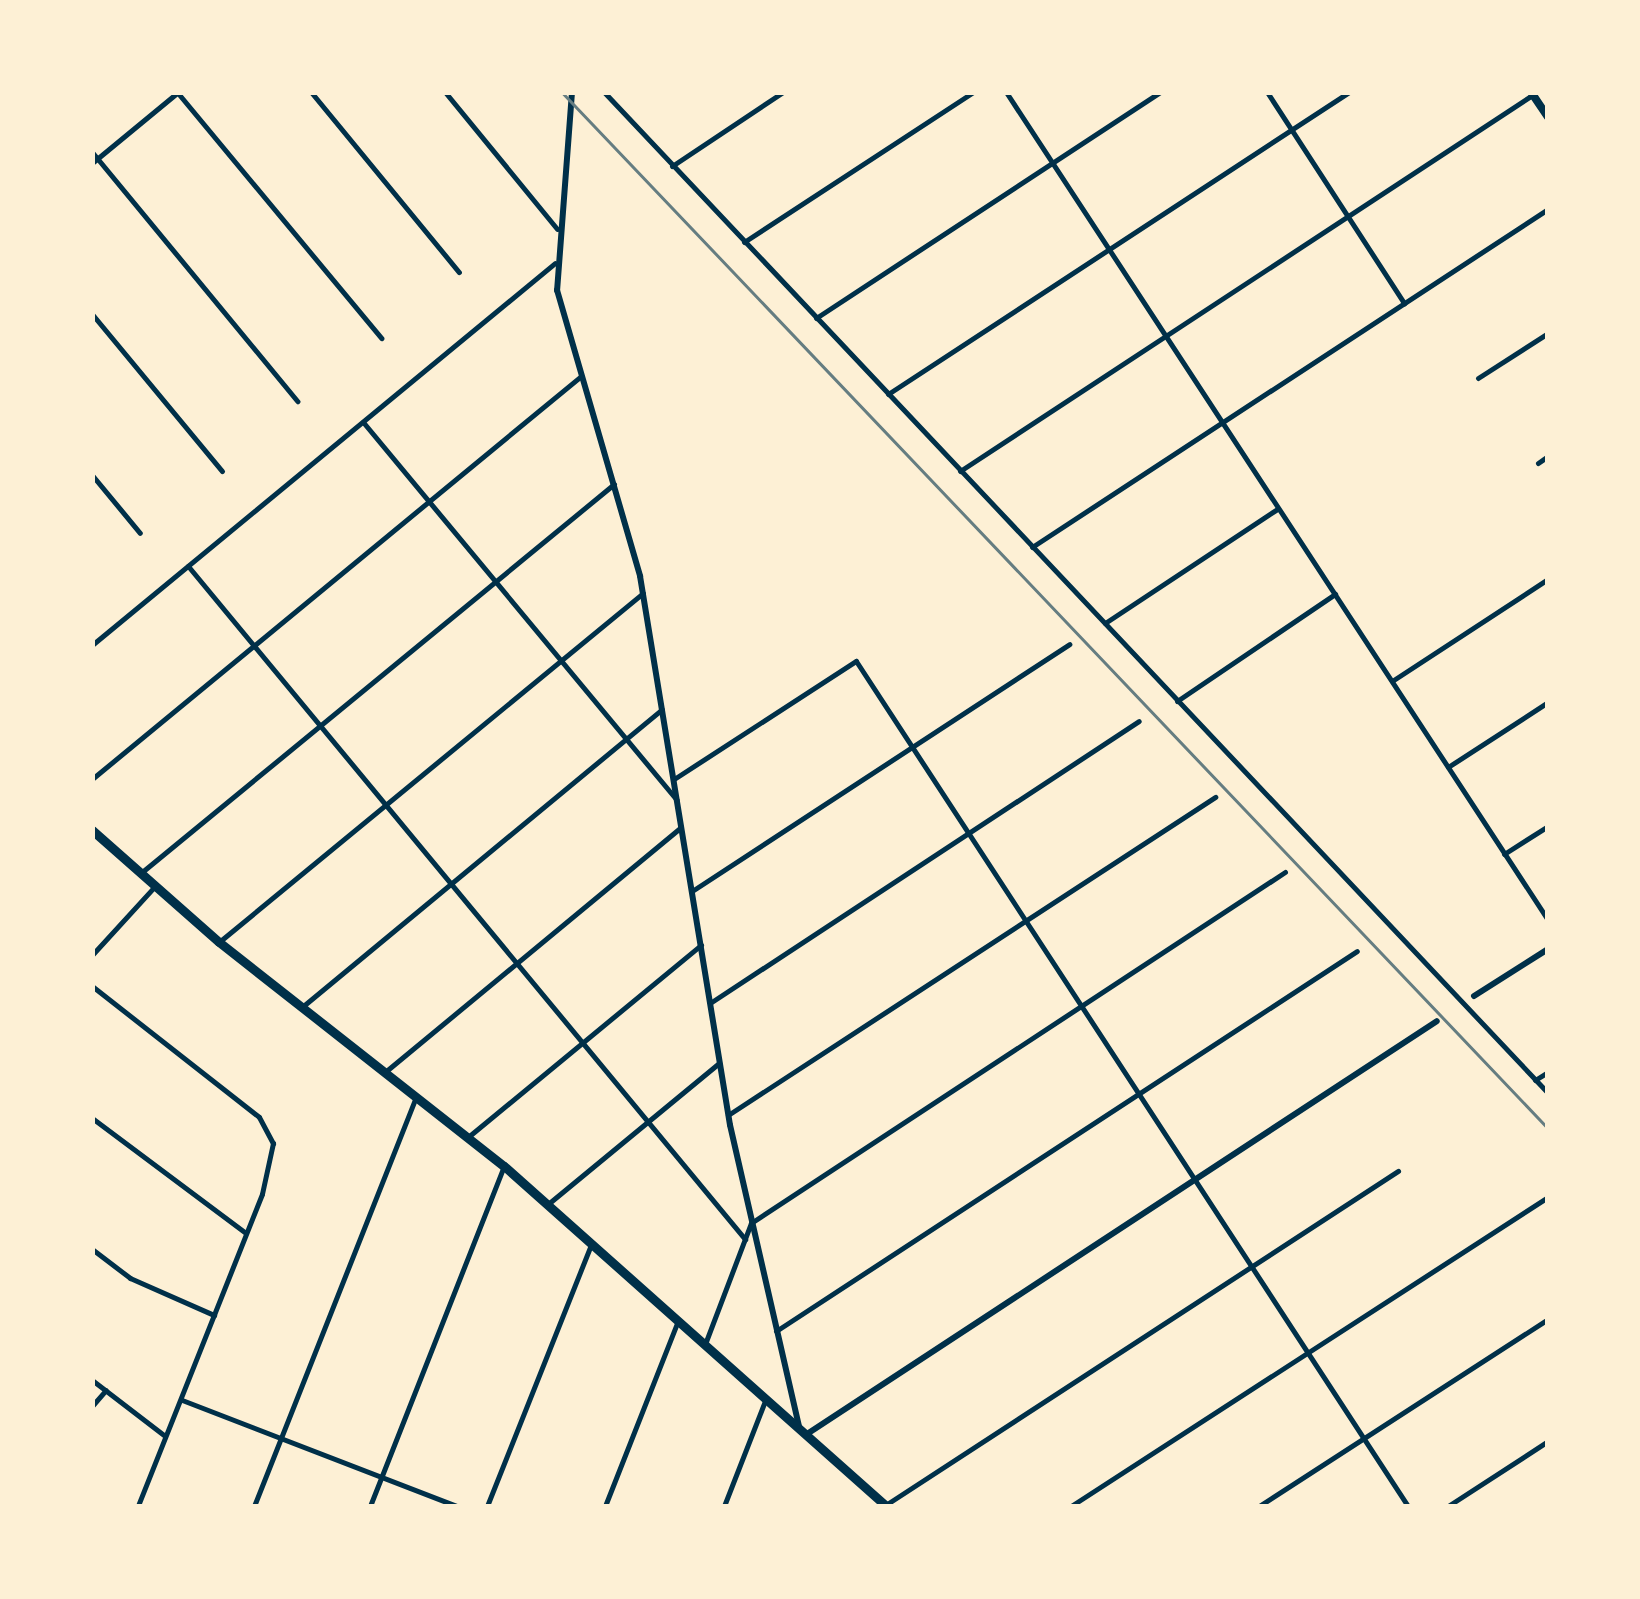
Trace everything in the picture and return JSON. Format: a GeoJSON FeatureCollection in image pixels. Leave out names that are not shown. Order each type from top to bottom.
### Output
{"type":"FeatureCollection","features":[{"type":"Feature","properties":{"kind":"main road"},"geometry":{"type":"LineString","coordinates":[[1534,93],[1548,117]]}},
{"type":"Feature","properties":{"kind":"main road"},"geometry":{"type":"LineString","coordinates":[[92,830],[219,942],[504,1166],[885,1506]]}},
{"type":"Feature","properties":{"kind":"street"},"geometry":{"type":"LineString","coordinates":[[311,92],[460,272]]}},
{"type":"Feature","properties":{"kind":"street"},"geometry":{"type":"LineString","coordinates":[[445,92],[557,229]]}},
{"type":"Feature","properties":{"kind":"street"},"geometry":{"type":"LineString","coordinates":[[572,92],[558,210],[555,262],[559,302],[643,592],[728,1115],[776,1331],[803,1430],[1437,1021]]}},
{"type":"Feature","properties":{"kind":"street"},"geometry":{"type":"LineString","coordinates":[[604,92],[1548,1093]]}},
{"type":"Feature","properties":{"kind":"street"},"geometry":{"type":"LineString","coordinates":[[672,166],[784,92]]}},
{"type":"Feature","properties":{"kind":"street"},"geometry":{"type":"LineString","coordinates":[[744,242],[972,92]]}},
{"type":"Feature","properties":{"kind":"street"},"geometry":{"type":"LineString","coordinates":[[1006,92],[1548,920]]}},
{"type":"Feature","properties":{"kind":"street"},"geometry":{"type":"LineString","coordinates":[[816,318],[1160,92]]}},
{"type":"Feature","properties":{"kind":"street"},"geometry":{"type":"LineString","coordinates":[[1267,92],[1404,303]]}},
{"type":"Feature","properties":{"kind":"street"},"geometry":{"type":"LineString","coordinates":[[888,394],[1350,92]]}},
{"type":"Feature","properties":{"kind":"street"},"geometry":{"type":"LineString","coordinates":[[95,161],[178,93],[381,338]]}},
{"type":"Feature","properties":{"kind":"street"},"geometry":{"type":"LineString","coordinates":[[960,470],[1534,93]]}},
{"type":"Feature","properties":{"kind":"street"},"geometry":{"type":"LineString","coordinates":[[92,152],[95,161],[297,401]]}},
{"type":"Feature","properties":{"kind":"street"},"geometry":{"type":"LineString","coordinates":[[1032,547],[1548,210]]}},
{"type":"Feature","properties":{"kind":"street"},"geometry":{"type":"LineString","coordinates":[[92,645],[555,262]]}},
{"type":"Feature","properties":{"kind":"street"},"geometry":{"type":"LineString","coordinates":[[92,314],[222,471]]}},
{"type":"Feature","properties":{"kind":"street"},"geometry":{"type":"LineString","coordinates":[[1478,378],[1548,333]]}},
{"type":"Feature","properties":{"kind":"street"},"geometry":{"type":"LineString","coordinates":[[92,779],[581,376]]}},
{"type":"Feature","properties":{"kind":"street"},"geometry":{"type":"LineString","coordinates":[[363,422],[678,802]]}},
{"type":"Feature","properties":{"kind":"street"},"geometry":{"type":"LineString","coordinates":[[1538,463],[1548,456]]}},
{"type":"Feature","properties":{"kind":"street"},"geometry":{"type":"LineString","coordinates":[[92,476],[140,532]]}},
{"type":"Feature","properties":{"kind":"street"},"geometry":{"type":"LineString","coordinates":[[140,874],[614,484]]}},
{"type":"Feature","properties":{"kind":"street"},"geometry":{"type":"LineString","coordinates":[[1104,623],[1278,508]]}},
{"type":"Feature","properties":{"kind":"street"},"geometry":{"type":"LineString","coordinates":[[188,566],[745,1239]]}},
{"type":"Feature","properties":{"kind":"street"},"geometry":{"type":"LineString","coordinates":[[1392,682],[1548,579]]}},
{"type":"Feature","properties":{"kind":"street"},"geometry":{"type":"LineString","coordinates":[[219,942],[643,592]]}},
{"type":"Feature","properties":{"kind":"street"},"geometry":{"type":"LineString","coordinates":[[1177,701],[1334,594]]}},
{"type":"Feature","properties":{"kind":"street"},"geometry":{"type":"LineString","coordinates":[[692,891],[1070,644]]}},
{"type":"Feature","properties":{"kind":"street"},"geometry":{"type":"LineString","coordinates":[[674,779],[856,661],[1408,1506]]}},
{"type":"Feature","properties":{"kind":"street"},"geometry":{"type":"LineString","coordinates":[[1448,767],[1548,702]]}},
{"type":"Feature","properties":{"kind":"street"},"geometry":{"type":"LineString","coordinates":[[302,1007],[663,709]]}},
{"type":"Feature","properties":{"kind":"street"},"geometry":{"type":"LineString","coordinates":[[710,1003],[1140,721]]}},
{"type":"Feature","properties":{"kind":"street"},"geometry":{"type":"LineString","coordinates":[[728,1115],[1214,797]]}},
{"type":"Feature","properties":{"kind":"street"},"geometry":{"type":"LineString","coordinates":[[1504,854],[1548,826]]}},
{"type":"Feature","properties":{"kind":"street"},"geometry":{"type":"LineString","coordinates":[[385,1072],[681,827]]}},
{"type":"Feature","properties":{"kind":"street"},"geometry":{"type":"LineString","coordinates":[[705,1344],[751,1223],[1285,872]]}},
{"type":"Feature","properties":{"kind":"street"},"geometry":{"type":"LineString","coordinates":[[92,955],[154,887]]}},
{"type":"Feature","properties":{"kind":"street"},"geometry":{"type":"LineString","coordinates":[[468,1137],[701,945]]}},
{"type":"Feature","properties":{"kind":"street"},"geometry":{"type":"LineString","coordinates":[[1474,996],[1548,949]]}},
{"type":"Feature","properties":{"kind":"street"},"geometry":{"type":"LineString","coordinates":[[776,1331],[1357,950]]}},
{"type":"Feature","properties":{"kind":"street"},"geometry":{"type":"LineString","coordinates":[[92,986],[259,1117],[273,1143],[273,1163],[138,1506]]}},
{"type":"Feature","properties":{"kind":"street"},"geometry":{"type":"LineString","coordinates":[[548,1204],[720,1063]]}},
{"type":"Feature","properties":{"kind":"street"},"geometry":{"type":"LineString","coordinates":[[1535,1080],[1548,1072]]}},
{"type":"Feature","properties":{"kind":"street"},"geometry":{"type":"LineString","coordinates":[[254,1506],[416,1096]]}},
{"type":"Feature","properties":{"kind":"street"},"geometry":{"type":"LineString","coordinates":[[92,1118],[246,1233]]}},
{"type":"Feature","properties":{"kind":"street"},"geometry":{"type":"LineString","coordinates":[[370,1506],[504,1166]]}},
{"type":"Feature","properties":{"kind":"street"},"geometry":{"type":"LineString","coordinates":[[885,1506],[1398,1171]]}},
{"type":"Feature","properties":{"kind":"street"},"geometry":{"type":"LineString","coordinates":[[1071,1506],[1548,1196]]}},
{"type":"Feature","properties":{"kind":"street"},"geometry":{"type":"LineString","coordinates":[[487,1506],[591,1242]]}},
{"type":"Feature","properties":{"kind":"street"},"geometry":{"type":"LineString","coordinates":[[92,1249],[130,1278],[214,1315]]}},
{"type":"Feature","properties":{"kind":"street"},"geometry":{"type":"LineString","coordinates":[[1259,1506],[1548,1319]]}},
{"type":"Feature","properties":{"kind":"street"},"geometry":{"type":"LineString","coordinates":[[605,1506],[678,1320]]}},
{"type":"Feature","properties":{"kind":"street"},"geometry":{"type":"LineString","coordinates":[[92,1380],[166,1437]]}},
{"type":"Feature","properties":{"kind":"street"},"geometry":{"type":"LineString","coordinates":[[92,1406],[106,1390]]}},
{"type":"Feature","properties":{"kind":"street"},"geometry":{"type":"LineString","coordinates":[[725,1506],[766,1398]]}},
{"type":"Feature","properties":{"kind":"street"},"geometry":{"type":"LineString","coordinates":[[182,1400],[456,1506]]}},
{"type":"Feature","properties":{"kind":"street"},"geometry":{"type":"LineString","coordinates":[[1448,1506],[1548,1441]]}},
{"type":"Feature","properties":{"kind":"railway"},"geometry":{"type":"LineString","coordinates":[[562,92],[1548,1128]]}}]}
